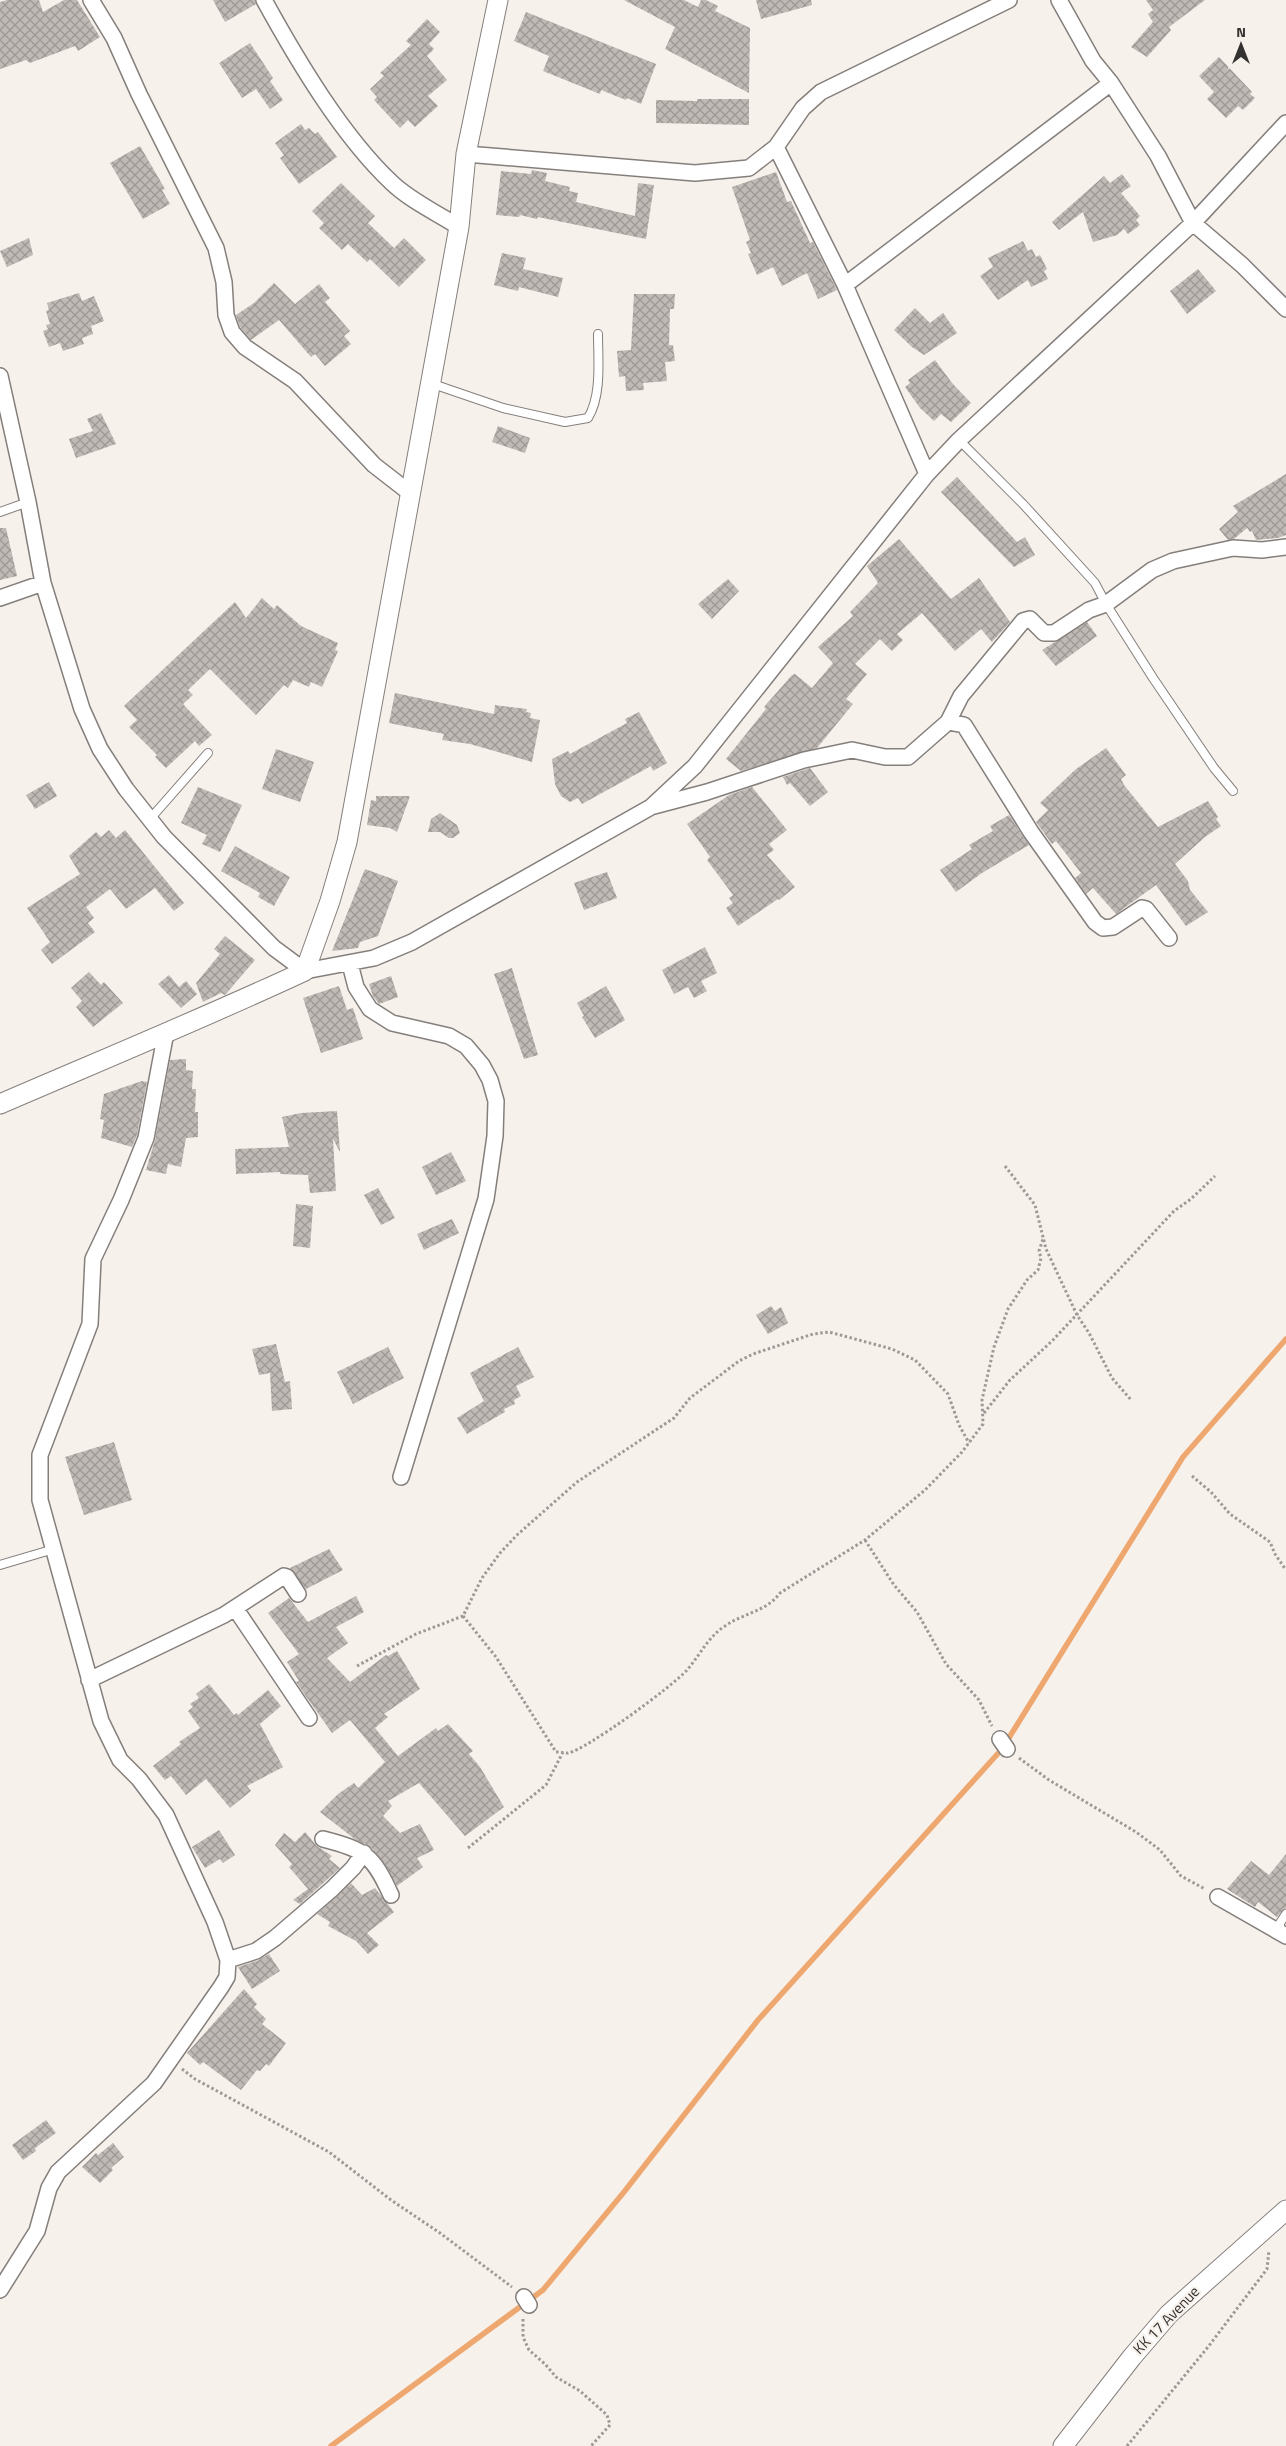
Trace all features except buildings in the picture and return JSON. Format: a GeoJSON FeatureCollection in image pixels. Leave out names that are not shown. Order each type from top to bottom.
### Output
{"type":"FeatureCollection","features":[{"type":"Feature","properties":{"kind":"street"},"geometry":{"type":"LineString","coordinates":[[91,0],[114,38],[143,102],[216,248],[224,282],[226,315],[232,332],[245,347],[295,381],[374,465],[410,493]]}},
{"type":"Feature","properties":{"kind":"street"},"geometry":{"type":"LineString","coordinates":[[264,0],[293,51],[372,162],[394,185],[459,227]]}},
{"type":"Feature","properties":{"kind":"street"},"geometry":{"type":"LineString","coordinates":[[304,971],[330,901],[347,842],[459,227],[466,154],[498,0]]}},
{"type":"Feature","properties":{"kind":"street"},"geometry":{"type":"LineString","coordinates":[[466,154],[695,172],[749,168],[776,147],[803,108],[821,92],[1009,0]]}},
{"type":"Feature","properties":{"kind":"street"},"geometry":{"type":"LineString","coordinates":[[1060,0],[1093,61],[1111,83],[1158,156],[1193,223],[1242,265],[1286,310]]}},
{"type":"Feature","properties":{"kind":"street"},"geometry":{"type":"LineString","coordinates":[[845,285],[1111,83]]}},
{"type":"Feature","properties":{"kind":"street"},"geometry":{"type":"LineString","coordinates":[[0,1104],[166,1032],[208,1016],[304,971],[350,964],[374,958],[412,942],[651,807],[695,766],[927,474],[959,440],[1193,223],[1286,123]]}},
{"type":"Feature","properties":{"kind":"street"},"geometry":{"type":"LineString","coordinates":[[776,147],[845,285],[927,474]]}},
{"type":"Feature","properties":{"kind":"street"},"geometry":{"type":"LineString","coordinates":[[0,376],[28,502],[43,582],[82,708],[100,749],[126,789],[164,837],[274,948],[304,971]]}},
{"type":"Feature","properties":{"kind":"street"},"geometry":{"type":"LineString","coordinates":[[651,807],[707,792],[804,760],[852,750],[885,758],[908,758],[948,722],[962,696],[1019,624],[1030,619],[1044,633],[1054,633],[1089,610],[1106,604],[1152,570],[1173,561],[1233,548],[1262,550],[1286,547]]}},
{"type":"Feature","properties":{"kind":"street"},"geometry":{"type":"LineString","coordinates":[[0,598],[43,582]]}},
{"type":"Feature","properties":{"kind":"street"},"geometry":{"type":"LineString","coordinates":[[948,722],[964,725],[1031,832],[1095,922],[1103,928],[1113,927],[1142,908],[1154,916],[1170,938]]}},
{"type":"Feature","properties":{"kind":"street"},"geometry":{"type":"LineString","coordinates":[[350,964],[356,987],[370,1009],[392,1023],[450,1036],[466,1046],[482,1065],[490,1080],[496,1101],[495,1136],[486,1199],[402,1477]]}},
{"type":"Feature","properties":{"kind":"street"},"geometry":{"type":"LineString","coordinates":[[0,2290],[37,2231],[49,2188],[58,2172],[154,2083],[172,2060],[227,1977],[228,1960],[215,1922],[166,1815],[139,1779],[120,1760],[101,1721],[40,1500],[40,1455],[90,1324],[93,1259],[121,1200],[146,1138],[166,1032]]}},
{"type":"Feature","properties":{"kind":"street"},"geometry":{"type":"LineString","coordinates":[[89,1680],[235,1608],[284,1576],[287,1577],[298,1594]]}},
{"type":"Feature","properties":{"kind":"street"},"geometry":{"type":"LineString","coordinates":[[235,1608],[309,1718]]}},
{"type":"Feature","properties":{"kind":"street"},"geometry":{"type":"LineString","coordinates":[[323,1839],[354,1847],[364,1852],[381,1873],[391,1895]]}},
{"type":"Feature","properties":{"kind":"street"},"geometry":{"type":"LineString","coordinates":[[228,1960],[256,1951],[275,1938],[332,1889],[364,1852]]}},
{"type":"Feature","properties":{"kind":"street"},"geometry":{"type":"LineString","coordinates":[[1218,1897],[1283,1935]]}},
{"type":"Feature","properties":{"kind":"street","name":"KK 17 Avenue"},"geometry":{"type":"LineString","coordinates":[[1063,2446],[1168,2314],[1279,2216]]}},
{"type":"Feature","properties":{"kind":"lane"},"geometry":{"type":"LineString","coordinates":[[430,383],[503,408],[565,422],[588,418],[592,411],[597,389],[598,334]]}},
{"type":"Feature","properties":{"kind":"lane"},"geometry":{"type":"LineString","coordinates":[[959,440],[1023,504],[1095,582],[1106,604],[1158,686],[1214,768],[1233,792]]}},
{"type":"Feature","properties":{"kind":"lane"},"geometry":{"type":"LineString","coordinates":[[0,512],[28,502]]}},
{"type":"Feature","properties":{"kind":"lane"},"geometry":{"type":"LineString","coordinates":[[150,819],[208,753]]}},
{"type":"Feature","properties":{"kind":"lane"},"geometry":{"type":"LineString","coordinates":[[0,1565],[54,1548]]}},
{"type":"Feature","properties":{"kind":"lane"},"geometry":{"type":"LineString","coordinates":[[1283,1935],[1280,1923],[1286,1914]]}},
{"type":"Feature","properties":{"kind":"path"},"geometry":{"type":"LineString","coordinates":[[1005,1166],[1034,1205],[1043,1239],[1077,1315],[1090,1333],[1112,1378],[1132,1401]]}},
{"type":"Feature","properties":{"kind":"path"},"geometry":{"type":"LineString","coordinates":[[984,1413],[1010,1380],[1077,1315],[1174,1211],[1191,1199],[1215,1176]]}},
{"type":"Feature","properties":{"kind":"path"},"geometry":{"type":"LineString","coordinates":[[463,1616],[496,1657],[556,1752],[569,1753],[588,1743],[663,1691],[687,1670],[712,1636],[726,1625],[772,1604],[780,1593],[864,1540],[925,1490],[969,1444],[983,1424],[982,1400],[994,1347],[1008,1309],[1027,1280],[1038,1270],[1041,1258],[1040,1244],[1043,1239]]}},
{"type":"Feature","properties":{"kind":"path"},"geometry":{"type":"LineString","coordinates":[[357,1666],[416,1634],[463,1616],[482,1578],[500,1553],[517,1535],[577,1482],[674,1418],[690,1398],[739,1361],[753,1354],[813,1334],[829,1332],[892,1349],[915,1360],[948,1394],[959,1425],[969,1444]]}},
{"type":"Feature","properties":{"kind":"path"},"geometry":{"type":"LineString","coordinates":[[1192,1476],[1230,1514],[1270,1542],[1274,1554],[1286,1570]]}},
{"type":"Feature","properties":{"kind":"path"},"geometry":{"type":"LineString","coordinates":[[864,1540],[894,1585],[917,1612],[946,1664],[979,1700],[1004,1744],[1049,1780],[1136,1832],[1160,1850],[1181,1876],[1218,1897]]}},
{"type":"Feature","properties":{"kind":"path"},"geometry":{"type":"LineString","coordinates":[[468,1848],[508,1818],[546,1785],[563,1752]]}},
{"type":"Feature","properties":{"kind":"path"},"geometry":{"type":"LineString","coordinates":[[172,2060],[195,2079],[329,2152],[391,2200],[499,2277],[526,2301],[522,2323],[523,2337],[529,2350],[546,2364],[556,2377],[580,2391],[607,2415],[610,2425],[591,2446]]}},
{"type":"Feature","properties":{"kind":"path"},"geometry":{"type":"LineString","coordinates":[[1127,2446],[1208,2347],[1267,2269],[1279,2216]]}},
{"type":"Feature","properties":{"kind":"waterway"},"geometry":{"type":"LineString","coordinates":[[331,2446],[543,2290],[624,2192],[758,2020],[1002,1749],[1183,1457],[1286,1339]]}}]}
